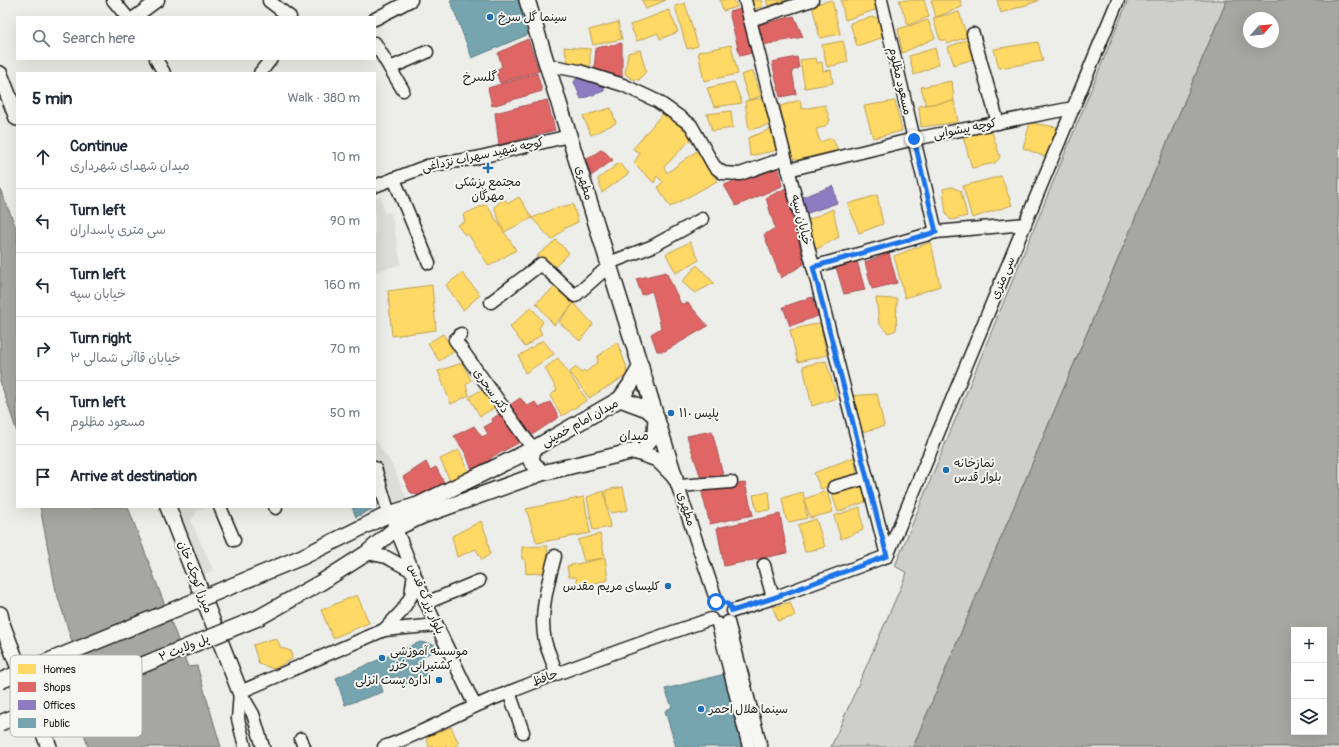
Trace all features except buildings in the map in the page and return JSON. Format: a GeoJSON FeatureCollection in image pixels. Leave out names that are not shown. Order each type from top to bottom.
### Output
{"type":"FeatureCollection","features":[{"type":"Feature","properties":{"kind":"main road","name":"مطهری"},"geometry":{"type":"LineString","coordinates":[[527,0],[677,482]]}},
{"type":"Feature","properties":{"kind":"main road"},"geometry":{"type":"LineString","coordinates":[[0,74],[16,115]]}},
{"type":"Feature","properties":{"kind":"main road"},"geometry":{"type":"LineString","coordinates":[[620,399],[641,366]]}},
{"type":"Feature","properties":{"kind":"main road","name":"میدان امام خمینی"},"geometry":{"type":"LineString","coordinates":[[542,474],[531,461],[532,449],[620,399],[647,409],[656,417]]}},
{"type":"Feature","properties":{"kind":"main road"},"geometry":{"type":"LineString","coordinates":[[542,474],[634,452],[647,443],[655,434],[656,417]]}},
{"type":"Feature","properties":{"kind":"main road"},"geometry":{"type":"LineString","coordinates":[[63,655],[302,557],[390,514],[418,504],[532,449]]}},
{"type":"Feature","properties":{"kind":"main road"},"geometry":{"type":"LineString","coordinates":[[634,452],[657,459],[677,482]]}},
{"type":"Feature","properties":{"kind":"main road","name":"پل ولایت ۲"},"geometry":{"type":"LineString","coordinates":[[142,665],[258,618],[367,553],[396,528],[422,516],[542,474]]}},
{"type":"Feature","properties":{"kind":"main road","name":"میرزا کوچک خان"},"geometry":{"type":"LineString","coordinates":[[168,508],[240,692]]}},
{"type":"Feature","properties":{"kind":"main road"},"geometry":{"type":"LineString","coordinates":[[0,614],[2,624],[14,655]]}},
{"type":"Feature","properties":{"kind":"main road"},"geometry":{"type":"LineString","coordinates":[[0,681],[10,677]]}},
{"type":"Feature","properties":{"kind":"main road","name":"پل ولایت ۲"},"geometry":{"type":"LineString","coordinates":[[0,723],[10,719]]}},
{"type":"Feature","properties":{"kind":"main road"},"geometry":{"type":"LineString","coordinates":[[45,737],[49,747]]}},
{"type":"Feature","properties":{"kind":"street"},"geometry":{"type":"LineString","coordinates":[[113,0],[126,16]]}},
{"type":"Feature","properties":{"kind":"street"},"geometry":{"type":"LineString","coordinates":[[136,16],[158,0]]}},
{"type":"Feature","properties":{"kind":"street"},"geometry":{"type":"LineString","coordinates":[[270,0],[289,16]]}},
{"type":"Feature","properties":{"kind":"street"},"geometry":{"type":"LineString","coordinates":[[376,18],[411,0]]}},
{"type":"Feature","properties":{"kind":"street","name":"خیابان سپه"},"geometry":{"type":"LineString","coordinates":[[745,0],[887,556]]}},
{"type":"Feature","properties":{"kind":"street"},"geometry":{"type":"LineString","coordinates":[[750,20],[812,0]]}},
{"type":"Feature","properties":{"kind":"street","name":"مسعود مظلوم"},"geometry":{"type":"LineString","coordinates":[[881,0],[936,232]]}},
{"type":"Feature","properties":{"kind":"street","name":"سی متری"},"geometry":{"type":"LineString","coordinates":[[887,556],[1118,0]]}},
{"type":"Feature","properties":{"kind":"street"},"geometry":{"type":"LineString","coordinates":[[973,34],[998,123]]}},
{"type":"Feature","properties":{"kind":"street"},"geometry":{"type":"LineString","coordinates":[[376,45],[403,90]]}},
{"type":"Feature","properties":{"kind":"street"},"geometry":{"type":"LineString","coordinates":[[390,68],[427,52]]}},
{"type":"Feature","properties":{"kind":"street"},"geometry":{"type":"LineString","coordinates":[[157,60],[163,72]]}},
{"type":"Feature","properties":{"kind":"street"},"geometry":{"type":"LineString","coordinates":[[261,72],[270,60]]}},
{"type":"Feature","properties":{"kind":"street"},"geometry":{"type":"LineString","coordinates":[[547,65],[579,71],[623,85],[657,101],[691,125],[714,166],[723,173],[740,174],[785,158]]}},
{"type":"Feature","properties":{"kind":"street","name":"کوچه پیشوایی"},"geometry":{"type":"LineString","coordinates":[[788,170],[914,139],[1073,108]]}},
{"type":"Feature","properties":{"kind":"street","name":"کوچه شهید سهراب نژداغی"},"geometry":{"type":"LineString","coordinates":[[376,186],[428,166],[476,158],[569,136]]}},
{"type":"Feature","properties":{"kind":"street"},"geometry":{"type":"LineString","coordinates":[[394,179],[429,263]]}},
{"type":"Feature","properties":{"kind":"street"},"geometry":{"type":"LineString","coordinates":[[491,302],[541,264],[575,296],[609,264],[653,246],[702,219]]}},
{"type":"Feature","properties":{"kind":"street"},"geometry":{"type":"LineString","coordinates":[[813,267],[936,232],[1025,224]]}},
{"type":"Feature","properties":{"kind":"street","name":"دکتر سحری"},"geometry":{"type":"LineString","coordinates":[[461,334],[455,340],[532,449]]}},
{"type":"Feature","properties":{"kind":"street","name":"بلوار بزرگ قدس"},"geometry":{"type":"LineString","coordinates":[[376,471],[390,514],[426,603],[475,706]]}},
{"type":"Feature","properties":{"kind":"street"},"geometry":{"type":"LineString","coordinates":[[834,487],[867,478]]}},
{"type":"Feature","properties":{"kind":"street"},"geometry":{"type":"LineString","coordinates":[[677,482],[731,482]]}},
{"type":"Feature","properties":{"kind":"street","name":"مطهری"},"geometry":{"type":"LineString","coordinates":[[677,482],[716,602]]}},
{"type":"Feature","properties":{"kind":"street"},"geometry":{"type":"LineString","coordinates":[[220,508],[234,540]]}},
{"type":"Feature","properties":{"kind":"street"},"geometry":{"type":"LineString","coordinates":[[367,553],[386,557],[414,572],[411,596],[402,611],[384,630]]}},
{"type":"Feature","properties":{"kind":"street"},"geometry":{"type":"LineString","coordinates":[[555,556],[548,580],[543,609],[545,640],[556,673]]}},
{"type":"Feature","properties":{"kind":"street","name":"حافظ"},"geometry":{"type":"LineString","coordinates":[[384,747],[403,744],[475,706],[556,673],[722,619],[773,598],[887,556]]}},
{"type":"Feature","properties":{"kind":"street"},"geometry":{"type":"LineString","coordinates":[[764,565],[773,598]]}},
{"type":"Feature","properties":{"kind":"street"},"geometry":{"type":"LineString","coordinates":[[426,603],[478,581]]}},
{"type":"Feature","properties":{"kind":"street"},"geometry":{"type":"LineString","coordinates":[[722,619],[709,614],[710,609],[716,602],[722,601],[731,606],[722,619],[749,747]]}},
{"type":"Feature","properties":{"kind":"street"},"geometry":{"type":"LineString","coordinates":[[722,619],[761,747]]}},
{"type":"Feature","properties":{"kind":"street"},"geometry":{"type":"LineString","coordinates":[[240,692],[384,630],[437,625]]}},
{"type":"Feature","properties":{"kind":"street"},"geometry":{"type":"LineString","coordinates":[[240,692],[238,719],[245,747]]}},
{"type":"Feature","properties":{"kind":"street"},"geometry":{"type":"LineString","coordinates":[[240,692],[253,714],[263,747]]}},
{"type":"Feature","properties":{"kind":"street"},"geometry":{"type":"LineString","coordinates":[[509,692],[523,732]]}},
{"type":"Feature","properties":{"kind":"shaded area"},"geometry":{"type":"Polygon","coordinates":[[[1128,0],[1227,0],[913,747],[831,747],[907,573],[895,566],[1128,0]]]}},
{"type":"Feature","properties":{"kind":"shaded area"},"geometry":{"type":"Polygon","coordinates":[[[1227,0],[1339,0],[1339,747],[913,747],[1227,0]]]}},
{"type":"Feature","properties":{"kind":"shaded area"},"geometry":{"type":"Polygon","coordinates":[[[0,189],[16,228],[16,429],[0,381],[0,189]]]}},
{"type":"Feature","properties":{"kind":"shaded area"},"geometry":{"type":"Polygon","coordinates":[[[381,197],[384,213],[391,212],[401,264],[376,272],[376,198],[381,197]]]}},
{"type":"Feature","properties":{"kind":"shaded area"},"geometry":{"type":"Polygon","coordinates":[[[376,440],[393,466],[409,503],[376,507],[376,440]]]}},
{"type":"Feature","properties":{"kind":"shaded area"},"geometry":{"type":"Polygon","coordinates":[[[40,508],[128,508],[188,667],[197,666],[221,747],[88,747],[85,737],[142,737],[142,655],[76,655],[56,591],[40,508]]]}},
{"type":"Feature","properties":{"kind":"shaded area"},"geometry":{"type":"Polygon","coordinates":[[[170,508],[203,508],[198,510],[191,521],[213,570],[198,579],[170,508]]]}},
{"type":"Feature","properties":{"kind":"place","name":"سینما گل سرخ"},"geometry":{"type":"Point","coordinates":[490,17]}},
{"type":"Feature","properties":{"kind":"place","name":"مجتمع پزشکی مهرگان"},"geometry":{"type":"Point","coordinates":[488,168]}},
{"type":"Feature","properties":{"kind":"place","name":"پلیس ۱۱۰"},"geometry":{"type":"Point","coordinates":[671,413]}},
{"type":"Feature","properties":{"kind":"place","name":"نمازخانه بلوار قدس"},"geometry":{"type":"Point","coordinates":[946,470]}},
{"type":"Feature","properties":{"kind":"place","name":"کلیسای مریم مقدس"},"geometry":{"type":"Point","coordinates":[668,586]}},
{"type":"Feature","properties":{"kind":"place","name":"موسسه آموزشی کشتیرانی خزر"},"geometry":{"type":"Point","coordinates":[382,658]}},
{"type":"Feature","properties":{"kind":"place","name":"اداره پست انزلی"},"geometry":{"type":"Point","coordinates":[439,680]}},
{"type":"Feature","properties":{"kind":"place","name":"سینما هلال احمر"},"geometry":{"type":"Point","coordinates":[701,709]}},
{"type":"Feature","properties":{"kind":"district","name":"گلسرخ"},"geometry":{"type":"Point","coordinates":[480,77]}},
{"type":"Feature","properties":{"kind":"district","name":"میدان"},"geometry":{"type":"Point","coordinates":[634,436]}},
{"type":"Feature","properties":{"kind":"route"},"geometry":{"type":"LineString","coordinates":[[716,602],[722,601],[727,603],[731,606],[732,611],[773,598],[887,556],[813,267],[936,232],[914,139]]}}]}
